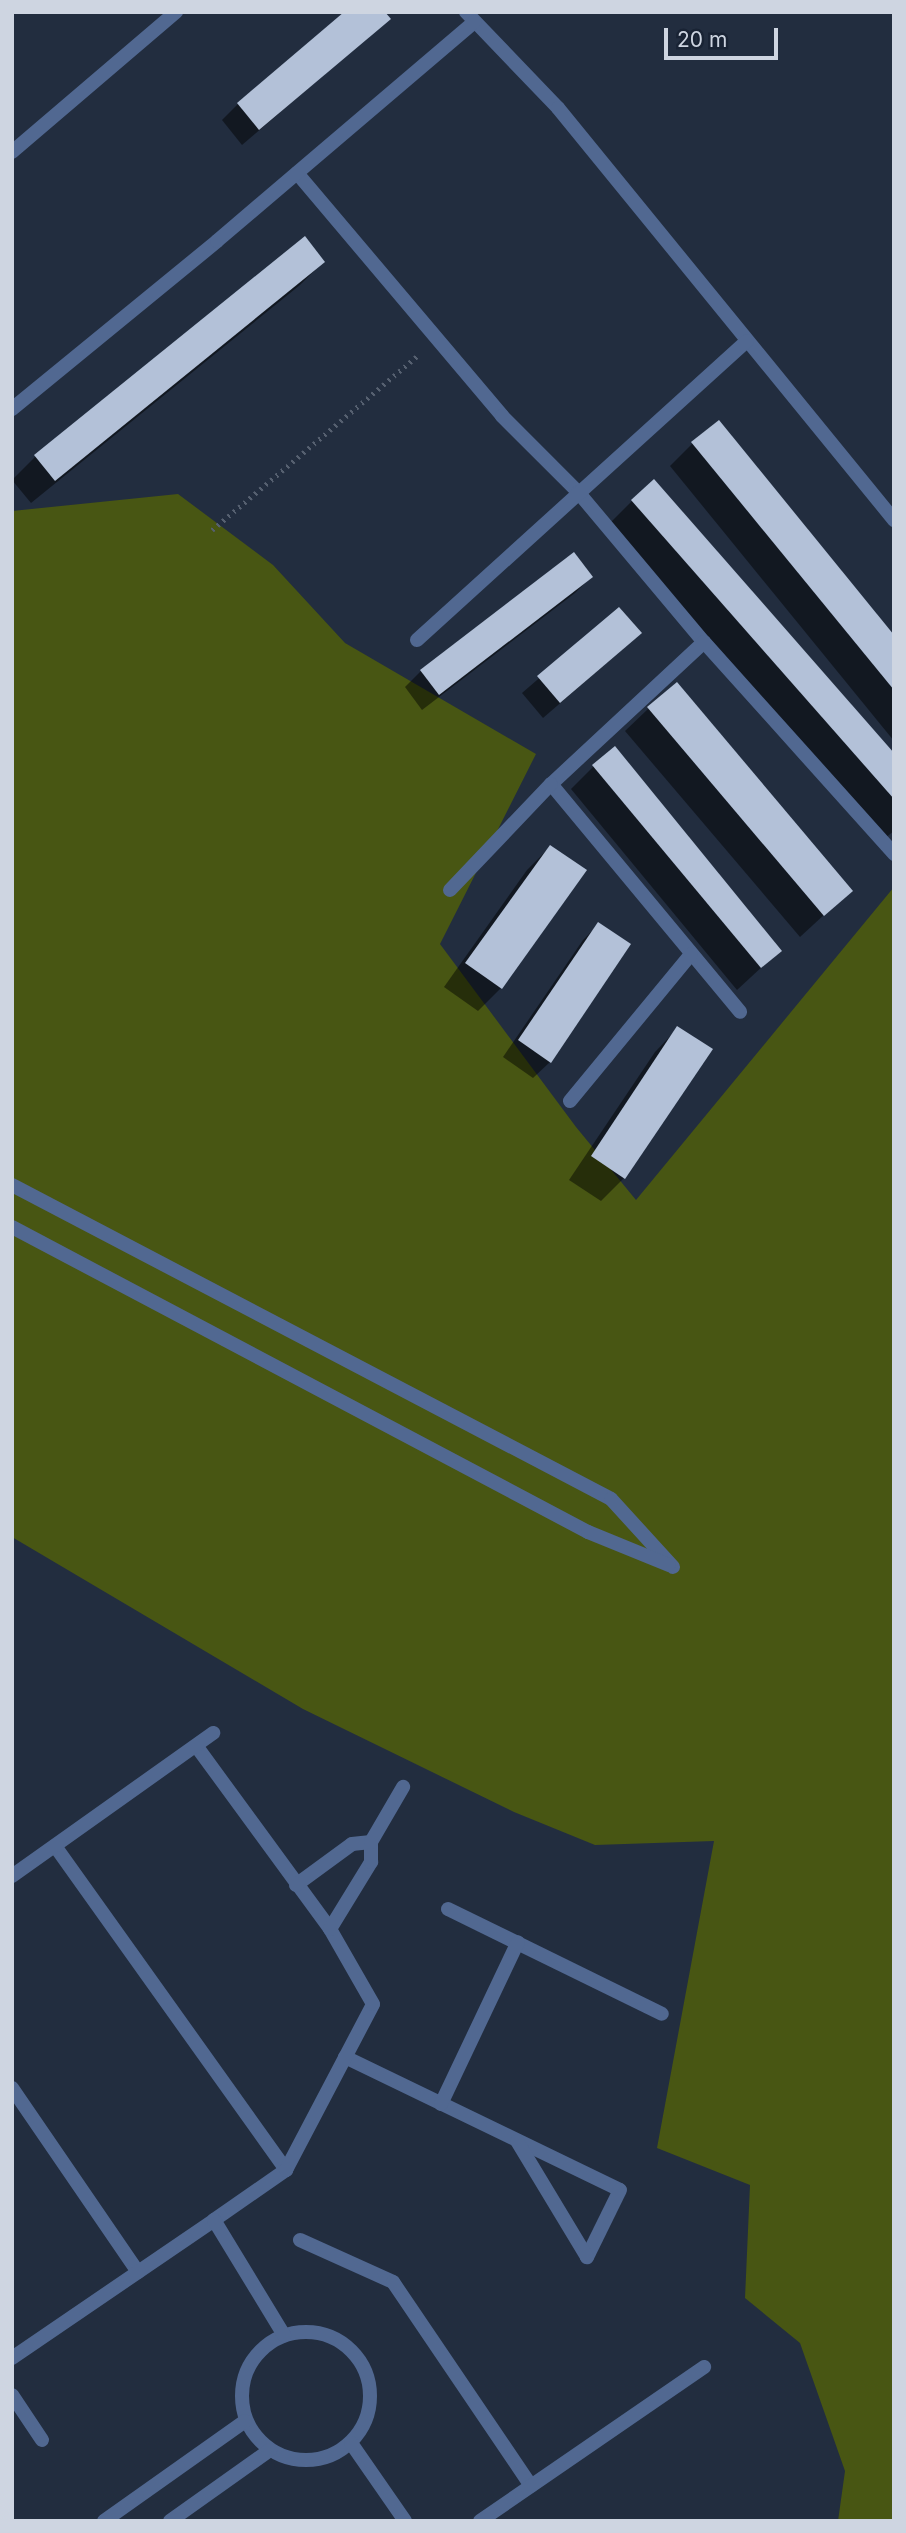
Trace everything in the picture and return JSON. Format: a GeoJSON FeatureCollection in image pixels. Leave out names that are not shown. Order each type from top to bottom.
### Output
{"type":"FeatureCollection","features":[{"type":"Feature","properties":{"kind":"street"},"geometry":{"type":"LineString","coordinates":[[12,152],[176,12]]}},
{"type":"Feature","properties":{"kind":"street"},"geometry":{"type":"LineString","coordinates":[[12,409],[297,173],[470,17],[558,108],[894,520]]}},
{"type":"Feature","properties":{"kind":"street"},"geometry":{"type":"LineString","coordinates":[[297,173],[502,416],[578,492],[704,642],[894,853]]}},
{"type":"Feature","properties":{"kind":"street"},"geometry":{"type":"LineString","coordinates":[[417,640],[747,341]]}},
{"type":"Feature","properties":{"kind":"street"},"geometry":{"type":"LineString","coordinates":[[450,890],[551,784],[704,642]]}},
{"type":"Feature","properties":{"kind":"street"},"geometry":{"type":"LineString","coordinates":[[551,784],[740,1012]]}},
{"type":"Feature","properties":{"kind":"street"},"geometry":{"type":"LineString","coordinates":[[570,1101],[691,954]]}},
{"type":"Feature","properties":{"kind":"street"},"geometry":{"type":"LineString","coordinates":[[12,1185],[611,1499],[673,1567],[588,1532],[12,1227]]}},
{"type":"Feature","properties":{"kind":"street"},"geometry":{"type":"LineString","coordinates":[[12,1876],[197,1747],[213,1733]]}},
{"type":"Feature","properties":{"kind":"street"},"geometry":{"type":"LineString","coordinates":[[12,2358],[286,2170],[373,2004],[330,1929],[197,1747]]}},
{"type":"Feature","properties":{"kind":"street"},"geometry":{"type":"LineString","coordinates":[[330,1929],[372,1862],[370,1842],[403,1787]]}},
{"type":"Feature","properties":{"kind":"street"},"geometry":{"type":"LineString","coordinates":[[296,1885],[352,1844],[370,1842]]}},
{"type":"Feature","properties":{"kind":"street"},"geometry":{"type":"LineString","coordinates":[[55,1846],[286,2170]]}},
{"type":"Feature","properties":{"kind":"street"},"geometry":{"type":"LineString","coordinates":[[448,1909],[662,2014]]}},
{"type":"Feature","properties":{"kind":"street"},"geometry":{"type":"LineString","coordinates":[[440,2104],[518,1942]]}},
{"type":"Feature","properties":{"kind":"street"},"geometry":{"type":"LineString","coordinates":[[345,2057],[620,2190],[587,2258],[517,2141]]}},
{"type":"Feature","properties":{"kind":"street"},"geometry":{"type":"LineString","coordinates":[[12,2088],[138,2272]]}},
{"type":"Feature","properties":{"kind":"street"},"geometry":{"type":"LineString","coordinates":[[214,2220],[284,2335]]}},
{"type":"Feature","properties":{"kind":"street"},"geometry":{"type":"LineString","coordinates":[[300,2240],[393,2282],[531,2486]]}},
{"type":"Feature","properties":{"kind":"street"},"geometry":{"type":"LineString","coordinates":[[313,2332],[341,2341],[362,2362],[371,2389],[367,2419],[351,2443],[327,2458],[297,2460],[270,2450],[245,2421],[241,2395],[246,2370],[261,2349],[284,2335],[313,2332]]}},
{"type":"Feature","properties":{"kind":"street"},"geometry":{"type":"LineString","coordinates":[[480,2521],[704,2367]]}},
{"type":"Feature","properties":{"kind":"street"},"geometry":{"type":"LineString","coordinates":[[12,2395],[42,2440]]}},
{"type":"Feature","properties":{"kind":"street"},"geometry":{"type":"LineString","coordinates":[[104,2521],[245,2421]]}},
{"type":"Feature","properties":{"kind":"street"},"geometry":{"type":"LineString","coordinates":[[351,2443],[405,2521]]}},
{"type":"Feature","properties":{"kind":"street"},"geometry":{"type":"LineString","coordinates":[[170,2521],[270,2450]]}},
{"type":"Feature","properties":{"kind":"path"},"geometry":{"type":"LineString","coordinates":[[212,530],[436,339]]}},
{"type":"Feature","properties":{"kind":"green space"},"geometry":{"type":"Polygon","coordinates":[[[178,494],[273,565],[345,643],[536,754],[440,944],[576,1127],[636,1200],[894,887],[894,2521],[838,2521],[845,2471],[800,2343],[745,2298],[750,2185],[657,2148],[714,1841],[595,1845],[514,1812],[303,1709],[12,1537],[12,511],[178,494]]]}},
{"type":"Feature","properties":{"kind":"building"},"geometry":{"type":"Polygon","coordinates":[[[344,12],[385,12],[391,19],[259,130],[237,103],[344,12]]]}},
{"type":"Feature","properties":{"kind":"building"},"geometry":{"type":"Polygon","coordinates":[[[305,236],[325,262],[55,481],[34,455],[305,236]]]}},
{"type":"Feature","properties":{"kind":"building"},"geometry":{"type":"Polygon","coordinates":[[[719,420],[894,635],[894,690],[691,442],[719,420]]]}},
{"type":"Feature","properties":{"kind":"building"},"geometry":{"type":"Polygon","coordinates":[[[654,479],[894,753],[894,799],[631,500],[654,479]]]}},
{"type":"Feature","properties":{"kind":"building"},"geometry":{"type":"Polygon","coordinates":[[[574,552],[593,577],[439,695],[420,670],[574,552]]]}},
{"type":"Feature","properties":{"kind":"building"},"geometry":{"type":"Polygon","coordinates":[[[619,607],[642,633],[560,703],[537,676],[619,607]]]}},
{"type":"Feature","properties":{"kind":"building"},"geometry":{"type":"Polygon","coordinates":[[[677,682],[853,891],[824,916],[647,707],[677,682]]]}},
{"type":"Feature","properties":{"kind":"building"},"geometry":{"type":"Polygon","coordinates":[[[615,746],[782,951],[761,968],[592,765],[615,746]]]}},
{"type":"Feature","properties":{"kind":"building"},"geometry":{"type":"Polygon","coordinates":[[[550,845],[587,870],[502,989],[465,963],[550,845]]]}},
{"type":"Feature","properties":{"kind":"building"},"geometry":{"type":"Polygon","coordinates":[[[598,922],[631,944],[551,1063],[518,1040],[598,922]]]}},
{"type":"Feature","properties":{"kind":"building"},"geometry":{"type":"Polygon","coordinates":[[[677,1026],[713,1049],[625,1179],[591,1156],[677,1026]]]}}]}
